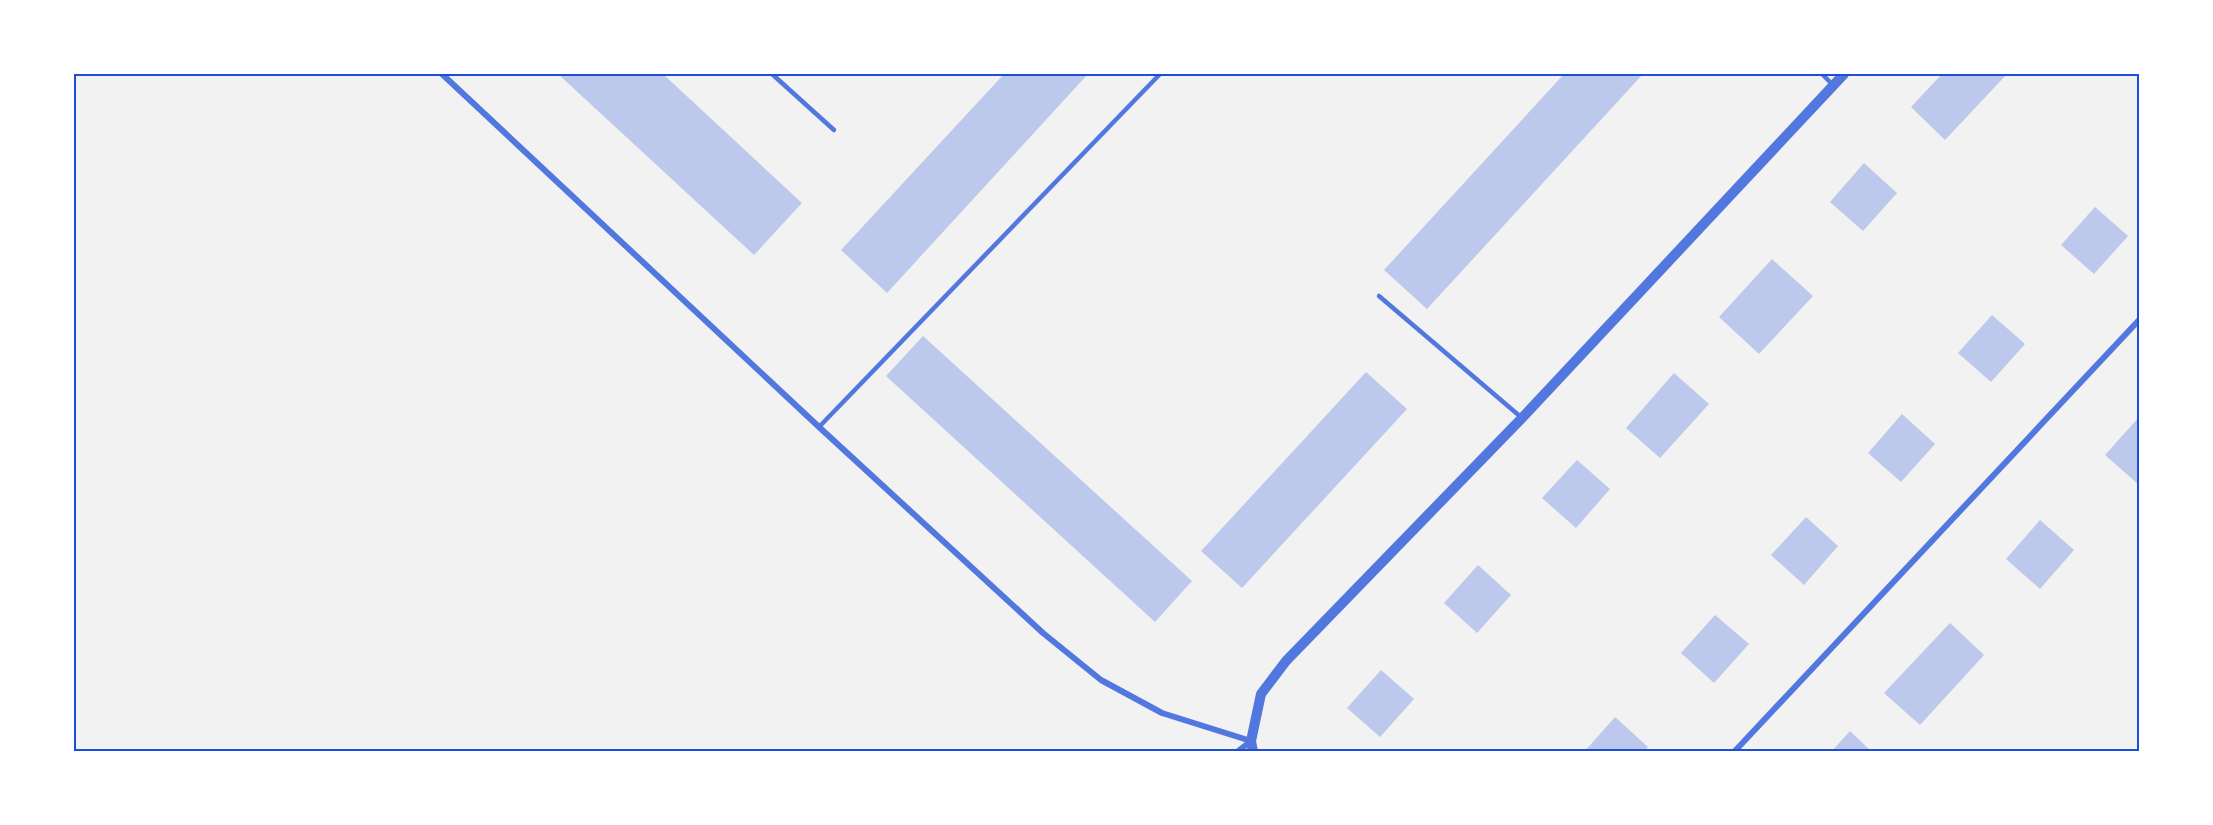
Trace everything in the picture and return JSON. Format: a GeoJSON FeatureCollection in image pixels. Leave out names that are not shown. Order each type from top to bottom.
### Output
{"type":"FeatureCollection","features":[{"type":"Feature","properties":{"kind":"street"},"geometry":{"type":"LineString","coordinates":[[442,74],[1043,633],[1101,680],[1162,714],[1252,746]]}},
{"type":"Feature","properties":{"kind":"street"},"geometry":{"type":"LineString","coordinates":[[1252,746],[1261,694],[1286,662],[1522,418],[1844,74]]}},
{"type":"Feature","properties":{"kind":"street"},"geometry":{"type":"LineString","coordinates":[[1734,752],[2139,320]]}},
{"type":"Feature","properties":{"kind":"street"},"geometry":{"type":"LineString","coordinates":[[1237,752],[1252,746]]}},
{"type":"Feature","properties":{"kind":"lane"},"geometry":{"type":"LineString","coordinates":[[772,74],[834,130]]}},
{"type":"Feature","properties":{"kind":"lane"},"geometry":{"type":"LineString","coordinates":[[819,427],[1161,74]]}},
{"type":"Feature","properties":{"kind":"lane"},"geometry":{"type":"LineString","coordinates":[[1822,74],[1833,85]]}},
{"type":"Feature","properties":{"kind":"lane"},"geometry":{"type":"LineString","coordinates":[[1379,296],[1522,418]]}},
{"type":"Feature","properties":{"kind":"building"},"geometry":{"type":"Polygon","coordinates":[[[558,74],[663,74],[802,203],[754,255],[558,74]]]}},
{"type":"Feature","properties":{"kind":"building"},"geometry":{"type":"Polygon","coordinates":[[[1004,74],[1088,74],[887,293],[841,250],[1004,74]]]}},
{"type":"Feature","properties":{"kind":"building"},"geometry":{"type":"Polygon","coordinates":[[[1564,74],[1643,74],[1427,309],[1384,270],[1564,74]]]}},
{"type":"Feature","properties":{"kind":"building"},"geometry":{"type":"Polygon","coordinates":[[[1942,74],[2007,74],[1945,140],[1911,107],[1942,74]]]}},
{"type":"Feature","properties":{"kind":"building"},"geometry":{"type":"Polygon","coordinates":[[[1864,163],[1897,193],[1863,231],[1830,202],[1864,163]]]}},
{"type":"Feature","properties":{"kind":"building"},"geometry":{"type":"Polygon","coordinates":[[[2095,207],[2128,236],[2094,274],[2061,245],[2095,207]]]}},
{"type":"Feature","properties":{"kind":"building"},"geometry":{"type":"Polygon","coordinates":[[[1772,259],[1813,296],[1759,354],[1719,317],[1772,259]]]}},
{"type":"Feature","properties":{"kind":"building"},"geometry":{"type":"Polygon","coordinates":[[[1992,315],[2025,344],[1991,382],[1958,353],[1992,315]]]}},
{"type":"Feature","properties":{"kind":"building"},"geometry":{"type":"Polygon","coordinates":[[[923,336],[1192,581],[1155,622],[886,376],[923,336]]]}},
{"type":"Feature","properties":{"kind":"building"},"geometry":{"type":"Polygon","coordinates":[[[1366,372],[1407,409],[1242,588],[1201,551],[1366,372]]]}},
{"type":"Feature","properties":{"kind":"building"},"geometry":{"type":"Polygon","coordinates":[[[1674,373],[1709,404],[1660,458],[1626,428],[1674,373]]]}},
{"type":"Feature","properties":{"kind":"building"},"geometry":{"type":"Polygon","coordinates":[[[1902,414],[1935,444],[1901,482],[1868,453],[1902,414]]]}},
{"type":"Feature","properties":{"kind":"building"},"geometry":{"type":"Polygon","coordinates":[[[2140,416],[2140,483],[2138,484],[2105,455],[2140,416]]]}},
{"type":"Feature","properties":{"kind":"building"},"geometry":{"type":"Polygon","coordinates":[[[1577,460],[1610,489],[1576,528],[1542,498],[1577,460]]]}},
{"type":"Feature","properties":{"kind":"building"},"geometry":{"type":"Polygon","coordinates":[[[1806,517],[1838,546],[1804,585],[1771,555],[1806,517]]]}},
{"type":"Feature","properties":{"kind":"building"},"geometry":{"type":"Polygon","coordinates":[[[2040,520],[2074,550],[2040,589],[2006,559],[2040,520]]]}},
{"type":"Feature","properties":{"kind":"building"},"geometry":{"type":"Polygon","coordinates":[[[1478,565],[1511,595],[1477,633],[1444,603],[1478,565]]]}},
{"type":"Feature","properties":{"kind":"building"},"geometry":{"type":"Polygon","coordinates":[[[1715,615],[1749,644],[1714,683],[1681,653],[1715,615]]]}},
{"type":"Feature","properties":{"kind":"building"},"geometry":{"type":"Polygon","coordinates":[[[1950,623],[1984,655],[1920,725],[1884,693],[1950,623]]]}},
{"type":"Feature","properties":{"kind":"building"},"geometry":{"type":"Polygon","coordinates":[[[1381,670],[1414,699],[1380,737],[1347,708],[1381,670]]]}},
{"type":"Feature","properties":{"kind":"building"},"geometry":{"type":"Polygon","coordinates":[[[1615,717],[1648,747],[1644,752],[1584,752],[1615,717]]]}},
{"type":"Feature","properties":{"kind":"building"},"geometry":{"type":"Polygon","coordinates":[[[1850,731],[1872,752],[1831,752],[1850,731]]]}}]}
